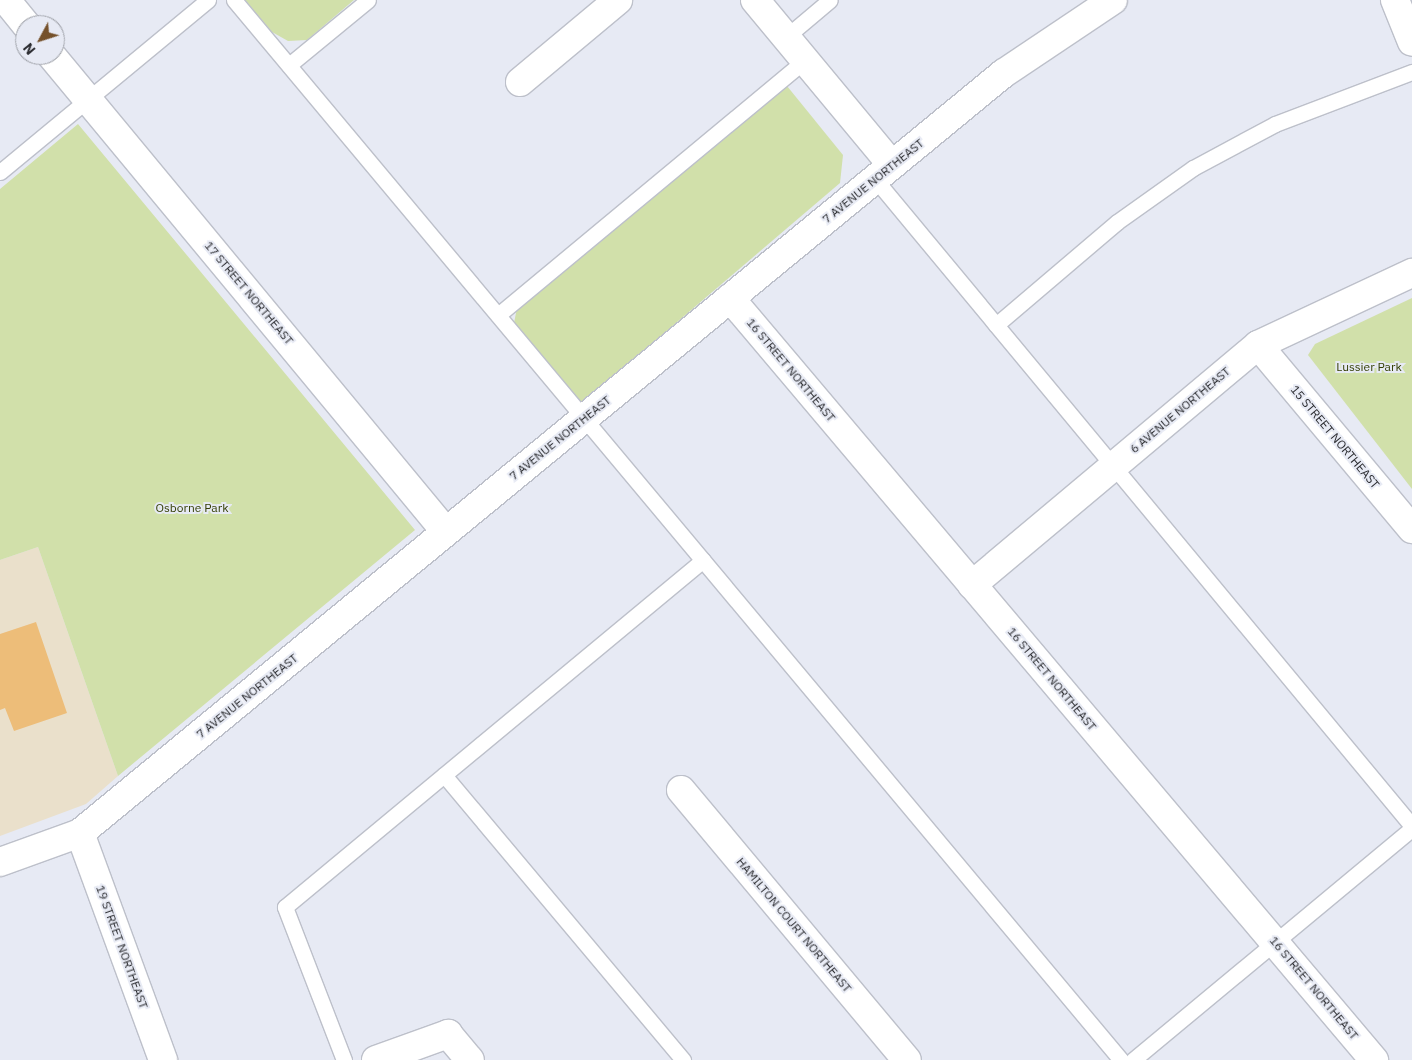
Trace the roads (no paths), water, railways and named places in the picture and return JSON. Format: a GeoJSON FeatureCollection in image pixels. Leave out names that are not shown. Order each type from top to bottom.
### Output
{"type":"FeatureCollection","features":[{"type":"Feature","properties":{"kind":"street"},"geometry":{"type":"LineString","coordinates":[[6,0],[18,15]]}},
{"type":"Feature","properties":{"kind":"street"},"geometry":{"type":"LineString","coordinates":[[520,82],[618,0]]}},
{"type":"Feature","properties":{"kind":"street"},"geometry":{"type":"LineString","coordinates":[[755,0],[805,60],[884,172]]}},
{"type":"Feature","properties":{"kind":"street","name":"7 AVENUE NORTHEAST"},"geometry":{"type":"LineString","coordinates":[[0,862],[80,833],[1004,73],[1113,0]]}},
{"type":"Feature","properties":{"kind":"street"},"geometry":{"type":"LineString","coordinates":[[1396,0],[1412,42]]}},
{"type":"Feature","properties":{"kind":"street","name":"17 STREET NORTHEAST"},"geometry":{"type":"LineString","coordinates":[[59,65],[446,532]]}},
{"type":"Feature","properties":{"kind":"street","name":"6 AVENUE NORTHEAST"},"geometry":{"type":"LineString","coordinates":[[972,585],[1258,345],[1412,273]]}},
{"type":"Feature","properties":{"kind":"street","name":"16 STREET NORTHEAST"},"geometry":{"type":"LineString","coordinates":[[730,298],[1374,1060]]}},
{"type":"Feature","properties":{"kind":"street","name":"15 STREET NORTHEAST"},"geometry":{"type":"LineString","coordinates":[[1258,345],[1412,529]]}},
{"type":"Feature","properties":{"kind":"street","name":"HAMILTON COURT NORTHEAST"},"geometry":{"type":"LineString","coordinates":[[681,790],[907,1060]]}},
{"type":"Feature","properties":{"kind":"street","name":"19 STREET NORTHEAST"},"geometry":{"type":"LineString","coordinates":[[80,833],[163,1060]]}},
{"type":"Feature","properties":{"kind":"street"},"geometry":{"type":"LineString","coordinates":[[376,1060],[448,1034],[470,1060]]}},
{"type":"Feature","properties":{"kind":"lane"},"geometry":{"type":"LineString","coordinates":[[0,172],[208,0]]}},
{"type":"Feature","properties":{"kind":"lane"},"geometry":{"type":"LineString","coordinates":[[234,0],[1121,1060]]}},
{"type":"Feature","properties":{"kind":"lane"},"geometry":{"type":"LineString","coordinates":[[289,65],[368,0]]}},
{"type":"Feature","properties":{"kind":"lane"},"geometry":{"type":"LineString","coordinates":[[786,37],[830,0]]}},
{"type":"Feature","properties":{"kind":"lane"},"geometry":{"type":"LineString","coordinates":[[498,315],[805,60]]}},
{"type":"Feature","properties":{"kind":"lane"},"geometry":{"type":"LineString","coordinates":[[996,325],[1116,222],[1193,168],[1275,124],[1412,72]]}},
{"type":"Feature","properties":{"kind":"lane"},"geometry":{"type":"LineString","coordinates":[[884,172],[996,325],[1412,827],[1133,1060]]}},
{"type":"Feature","properties":{"kind":"lane"},"geometry":{"type":"LineString","coordinates":[[344,1060],[286,907],[703,560]]}},
{"type":"Feature","properties":{"kind":"lane"},"geometry":{"type":"LineString","coordinates":[[444,775],[683,1060]]}},
{"type":"Feature","properties":{"kind":"park label","name":"Lussier Park"},"geometry":{"type":"Point","coordinates":[1369,367]}},
{"type":"Feature","properties":{"kind":"park label","name":"Osborne Park"},"geometry":{"type":"Point","coordinates":[192,508]}}]}
